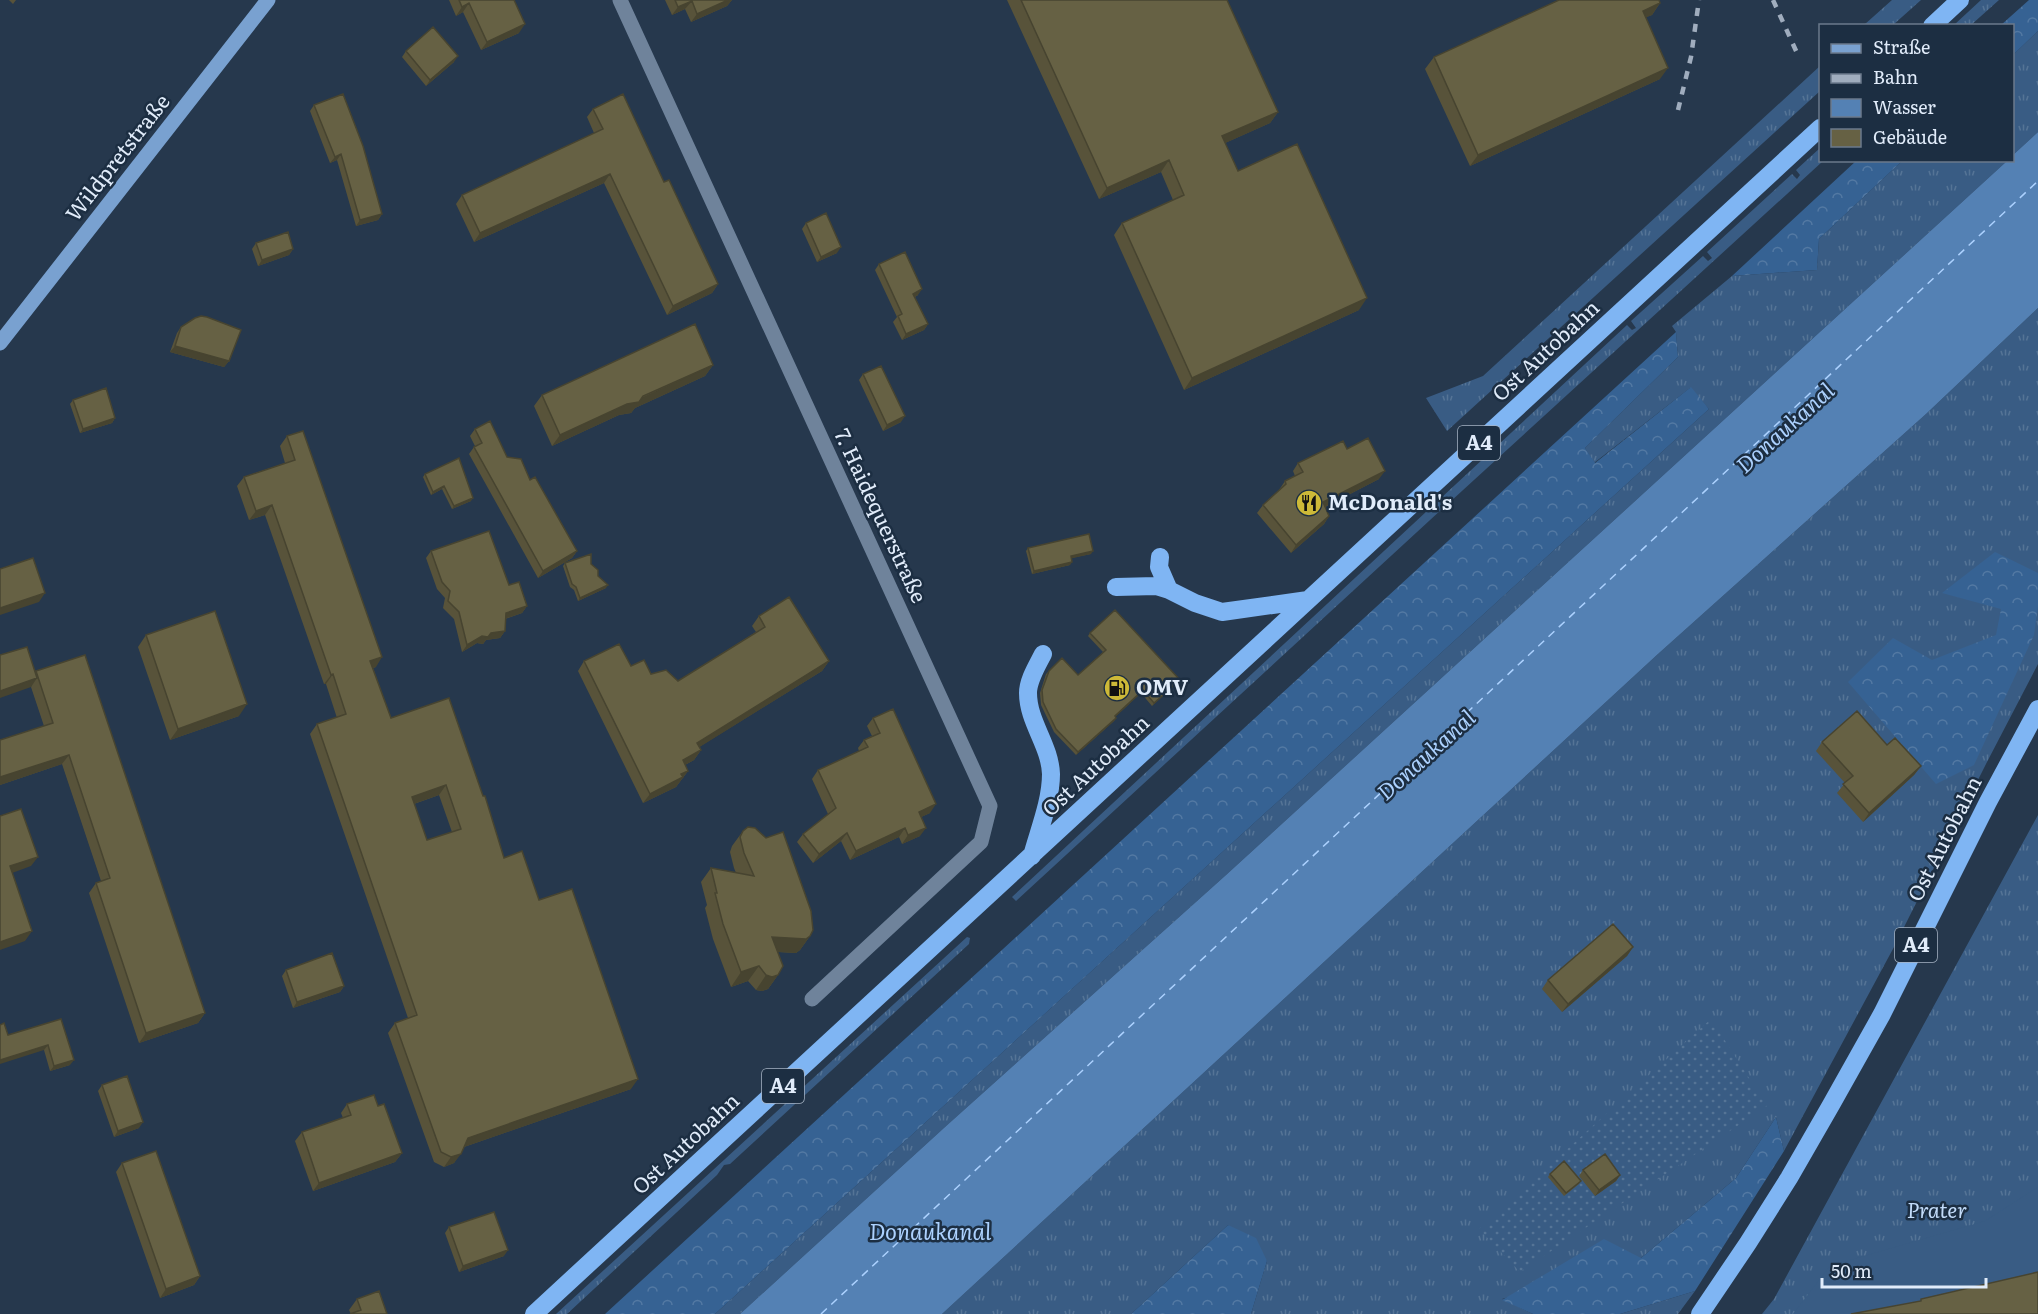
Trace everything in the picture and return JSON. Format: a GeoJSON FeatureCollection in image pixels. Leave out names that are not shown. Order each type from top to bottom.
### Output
{"type":"FeatureCollection","features":[{"type":"Feature","properties":{"kind":"highway"},"geometry":{"type":"LineString","coordinates":[[1934,24],[1960,0]]}},
{"type":"Feature","properties":{"kind":"highway","name":"Ost Autobahn"},"geometry":{"type":"LineString","coordinates":[[534,1314],[1819,130]]}},
{"type":"Feature","properties":{"kind":"highway"},"geometry":{"type":"LineString","coordinates":[[1160,557],[1159,567],[1169,590]]}},
{"type":"Feature","properties":{"kind":"highway"},"geometry":{"type":"LineString","coordinates":[[1116,587],[1156,586],[1222,612],[1308,600]]}},
{"type":"Feature","properties":{"kind":"highway"},"geometry":{"type":"LineString","coordinates":[[1031,857],[1049,795],[1051,773],[1046,749],[1030,710],[1028,692],[1033,672],[1043,654]]}},
{"type":"Feature","properties":{"kind":"highway","name":"Ost Autobahn"},"geometry":{"type":"LineString","coordinates":[[1700,1314],[1749,1243],[1789,1178],[1882,1014],[1988,802],[2038,709]]}},
{"type":"Feature","properties":{"kind":"main road","name":"Wildpretstraße"},"geometry":{"type":"LineString","coordinates":[[0,343],[268,0]]}},
{"type":"Feature","properties":{"kind":"street","name":"7. Haidequerstraße"},"geometry":{"type":"LineString","coordinates":[[620,0],[990,806],[981,842],[812,999]]}},
{"type":"Feature","properties":{"kind":"green space"},"geometry":{"type":"Polygon","coordinates":[[[1892,0],[1921,0],[1894,24],[1865,24],[1892,0]]]}},
{"type":"Feature","properties":{"kind":"green space"},"geometry":{"type":"Polygon","coordinates":[[[1981,0],[1999,0],[1972,24],[1955,24],[1981,0]]]}},
{"type":"Feature","properties":{"kind":"green space"},"geometry":{"type":"Polygon","coordinates":[[[2029,0],[2038,0],[2038,31],[2014,54],[2014,24],[2002,24],[2029,0]]]}},
{"type":"Feature","properties":{"kind":"green space"},"geometry":{"type":"Polygon","coordinates":[[[2038,31],[2038,132],[2014,154],[2014,54],[2038,31]]]}},
{"type":"Feature","properties":{"kind":"green space"},"geometry":{"type":"Polygon","coordinates":[[[1819,67],[1819,92],[1447,431],[1426,398],[1483,376],[1819,67]]]}},
{"type":"Feature","properties":{"kind":"green space"},"geometry":{"type":"Polygon","coordinates":[[[1819,149],[1819,162],[1822,162],[1451,501],[1445,502],[1442,509],[1016,901],[1012,897],[1627,325],[1632,330],[1636,328],[1631,321],[1703,256],[1708,261],[1712,258],[1707,252],[1792,174],[1797,179],[1800,175],[1796,170],[1819,149]]]}},
{"type":"Feature","properties":{"kind":"green space"},"geometry":{"type":"Polygon","coordinates":[[[1855,162],[1901,162],[1819,239],[1817,270],[1732,276],[1855,162]]]}},
{"type":"Feature","properties":{"kind":"green space"},"geometry":{"type":"Polygon","coordinates":[[[1901,162],[2006,162],[1226,875],[740,1314],[715,1314],[1709,409],[1690,388],[1594,463],[1585,448],[1678,357],[1676,332],[1672,326],[1732,276],[1817,270],[1819,239],[1901,162]]]}},
{"type":"Feature","properties":{"kind":"green space"},"geometry":{"type":"Polygon","coordinates":[[[2038,308],[2038,664],[1894,947],[1784,1151],[1776,1117],[1736,1178],[1641,1258],[1502,1299],[1533,1314],[1251,1314],[1267,1261],[1228,1225],[1131,1314],[942,1314],[1658,654],[1926,414],[2038,308]]]}},
{"type":"Feature","properties":{"kind":"green space"},"geometry":{"type":"Polygon","coordinates":[[[1676,332],[1678,357],[1585,448],[1595,463],[1691,387],[1709,409],[715,1314],[605,1314],[1676,332]]]}},
{"type":"Feature","properties":{"kind":"green space"},"geometry":{"type":"Polygon","coordinates":[[[1995,552],[2038,573],[2038,605],[2034,635],[1974,765],[1936,784],[1848,682],[1893,638],[1932,660],[1996,635],[2001,609],[1942,593],[1995,552]]]}},
{"type":"Feature","properties":{"kind":"green space","name":"Prater"},"geometry":{"type":"Polygon","coordinates":[[[2038,815],[2038,1314],[1762,1314],[1774,1299],[2038,815]]]}},
{"type":"Feature","properties":{"kind":"green space"},"geometry":{"type":"Polygon","coordinates":[[[967,937],[970,938],[969,944],[730,1164],[724,1165],[717,1175],[567,1314],[556,1314],[967,937]]]}},
{"type":"Feature","properties":{"kind":"green space"},"geometry":{"type":"Polygon","coordinates":[[[1711,1019],[1767,1106],[1520,1272],[1479,1229],[1711,1019]]]}},
{"type":"Feature","properties":{"kind":"green space"},"geometry":{"type":"Polygon","coordinates":[[[1776,1117],[1784,1151],[1695,1291],[1620,1314],[1533,1314],[1502,1300],[1604,1239],[1641,1258],[1736,1178],[1776,1117]]]}},
{"type":"Feature","properties":{"kind":"green space"},"geometry":{"type":"Polygon","coordinates":[[[2038,1187],[2038,1314],[1793,1314],[1830,1266],[1985,1221],[2038,1187]]]}},
{"type":"Feature","properties":{"kind":"green space"},"geometry":{"type":"Polygon","coordinates":[[[1228,1225],[1256,1238],[1267,1261],[1251,1314],[1131,1314],[1228,1225]]]}},
{"type":"Feature","properties":{"kind":"green space"},"geometry":{"type":"Polygon","coordinates":[[[1695,1291],[1678,1314],[1620,1314],[1695,1291]]]}},
{"type":"Feature","properties":{"kind":"water","name":"Donaukanal"},"geometry":{"type":"Polygon","coordinates":[[[2038,132],[2038,308],[1926,414],[1658,654],[942,1314],[740,1314],[1226,875],[2006,162],[2014,162],[2014,154],[2038,132]]]}},
{"type":"Feature","properties":{"kind":"building"},"geometry":{"type":"Polygon","coordinates":[[[459,0],[514,0],[525,24],[487,42],[469,3],[462,7],[459,0]]]}},
{"type":"Feature","properties":{"kind":"building"},"geometry":{"type":"Polygon","coordinates":[[[675,0],[728,0],[697,14],[692,1],[678,7],[675,0]]]}},
{"type":"Feature","properties":{"kind":"building"},"geometry":{"type":"Polygon","coordinates":[[[1021,0],[1227,0],[1278,112],[1222,136],[1238,171],[1297,144],[1367,298],[1192,378],[1122,223],[1184,195],[1169,160],[1107,188],[1021,0]]]}},
{"type":"Feature","properties":{"kind":"building"},"geometry":{"type":"Polygon","coordinates":[[[1559,0],[1659,0],[1660,3],[1643,11],[1668,68],[1478,155],[1434,57],[1559,0]]]}},
{"type":"Feature","properties":{"kind":"building"},"geometry":{"type":"Polygon","coordinates":[[[433,27],[458,56],[430,80],[406,51],[433,27]]]}},
{"type":"Feature","properties":{"kind":"building"},"geometry":{"type":"Polygon","coordinates":[[[343,94],[363,146],[382,214],[360,220],[341,154],[335,157],[314,105],[343,94]]]}},
{"type":"Feature","properties":{"kind":"building"},"geometry":{"type":"Polygon","coordinates":[[[623,94],[664,182],[669,180],[718,284],[673,306],[610,174],[480,233],[462,195],[603,129],[593,109],[623,94]]]}},
{"type":"Feature","properties":{"kind":"building"},"geometry":{"type":"Polygon","coordinates":[[[826,213],[841,247],[821,257],[806,223],[826,213]]]}},
{"type":"Feature","properties":{"kind":"building"},"geometry":{"type":"Polygon","coordinates":[[[288,232],[293,249],[262,260],[256,243],[288,232]]]}},
{"type":"Feature","properties":{"kind":"building"},"geometry":{"type":"Polygon","coordinates":[[[905,252],[922,289],[913,294],[928,324],[906,334],[898,316],[902,314],[879,264],[905,252]]]}},
{"type":"Feature","properties":{"kind":"building"},"geometry":{"type":"Polygon","coordinates":[[[201,316],[241,330],[229,361],[175,346],[181,327],[201,316]]]}},
{"type":"Feature","properties":{"kind":"building"},"geometry":{"type":"Polygon","coordinates":[[[695,324],[713,365],[643,396],[639,402],[627,404],[560,435],[542,395],[695,324]]]}},
{"type":"Feature","properties":{"kind":"building"},"geometry":{"type":"Polygon","coordinates":[[[881,366],[905,416],[887,425],[863,374],[881,366]]]}},
{"type":"Feature","properties":{"kind":"building"},"geometry":{"type":"Polygon","coordinates":[[[106,388],[115,418],[83,429],[73,400],[106,388]]]}},
{"type":"Feature","properties":{"kind":"building"},"geometry":{"type":"Polygon","coordinates":[[[490,421],[507,457],[521,459],[530,480],[535,477],[577,551],[543,571],[474,447],[482,443],[475,429],[490,421]]]}},
{"type":"Feature","properties":{"kind":"building"},"geometry":{"type":"Polygon","coordinates":[[[303,431],[382,657],[370,661],[391,718],[449,698],[483,796],[485,796],[504,858],[522,851],[539,900],[572,889],[638,1079],[468,1138],[461,1154],[451,1157],[441,1152],[395,1023],[417,1015],[317,724],[346,714],[272,505],[256,511],[244,477],[295,460],[287,436],[303,431]],[[446,785],[412,797],[427,840],[461,829],[446,785]]]}},
{"type":"Feature","properties":{"kind":"building","name":"McDonald's"},"geometry":{"type":"Polygon","coordinates":[[[1368,438],[1385,471],[1323,502],[1329,516],[1296,545],[1263,505],[1286,484],[1285,481],[1303,472],[1298,463],[1343,441],[1347,449],[1368,438]]]}},
{"type":"Feature","properties":{"kind":"building"},"geometry":{"type":"Polygon","coordinates":[[[459,458],[473,498],[454,506],[444,486],[433,492],[425,474],[459,458]]]}},
{"type":"Feature","properties":{"kind":"building"},"geometry":{"type":"Polygon","coordinates":[[[489,531],[509,585],[519,582],[527,606],[506,613],[505,631],[491,633],[488,637],[482,636],[467,645],[459,612],[448,601],[450,591],[442,582],[431,551],[489,531]]]}},
{"type":"Feature","properties":{"kind":"building"},"geometry":{"type":"Polygon","coordinates":[[[1089,534],[1093,551],[1071,556],[1072,562],[1034,571],[1028,548],[1089,534]]]}},
{"type":"Feature","properties":{"kind":"building"},"geometry":{"type":"Polygon","coordinates":[[[591,554],[591,564],[598,570],[598,576],[608,585],[580,598],[576,587],[572,584],[565,563],[591,554]]]}},
{"type":"Feature","properties":{"kind":"building"},"geometry":{"type":"Polygon","coordinates":[[[33,558],[45,593],[0,608],[0,569],[33,558]]]}},
{"type":"Feature","properties":{"kind":"building"},"geometry":{"type":"Polygon","coordinates":[[[789,597],[829,661],[697,743],[701,750],[683,760],[688,771],[681,774],[683,777],[650,794],[584,661],[619,644],[631,666],[644,660],[651,674],[666,670],[678,681],[765,627],[759,616],[789,597]]]}},
{"type":"Feature","properties":{"kind":"building"},"geometry":{"type":"Polygon","coordinates":[[[1115,610],[1180,680],[1154,703],[1143,690],[1078,752],[1056,729],[1043,702],[1042,690],[1049,671],[1062,658],[1078,675],[1106,650],[1090,633],[1115,610]]]}},
{"type":"Feature","properties":{"kind":"building"},"geometry":{"type":"Polygon","coordinates":[[[215,611],[247,704],[178,729],[146,635],[215,611]]]}},
{"type":"Feature","properties":{"kind":"building"},"geometry":{"type":"Polygon","coordinates":[[[27,647],[37,678],[0,691],[0,655],[27,647]]]}},
{"type":"Feature","properties":{"kind":"building"},"geometry":{"type":"Polygon","coordinates":[[[85,655],[205,1013],[146,1033],[96,883],[110,878],[69,755],[0,777],[0,740],[53,723],[36,671],[85,655]]]}},
{"type":"Feature","properties":{"kind":"building"},"geometry":{"type":"Polygon","coordinates":[[[893,709],[936,804],[919,812],[926,828],[908,835],[905,828],[856,851],[847,833],[819,854],[803,834],[836,808],[818,770],[868,747],[864,740],[880,733],[873,718],[893,709]]]}},
{"type":"Feature","properties":{"kind":"building"},"geometry":{"type":"Polygon","coordinates":[[[1857,711],[1887,745],[1895,738],[1921,766],[1869,813],[1843,784],[1853,776],[1822,742],[1857,711]]]}},
{"type":"Feature","properties":{"kind":"building"},"geometry":{"type":"Polygon","coordinates":[[[21,809],[38,857],[10,866],[32,931],[0,942],[0,816],[21,809]]]}},
{"type":"Feature","properties":{"kind":"building"},"geometry":{"type":"Polygon","coordinates":[[[748,827],[755,828],[766,838],[783,832],[811,911],[813,930],[806,939],[772,937],[783,966],[778,975],[772,977],[766,975],[759,966],[741,972],[723,924],[711,868],[754,876],[740,837],[748,827]]]}},
{"type":"Feature","properties":{"kind":"building"},"geometry":{"type":"Polygon","coordinates":[[[1613,924],[1633,947],[1568,1004],[1548,980],[1613,924]]]}},
{"type":"Feature","properties":{"kind":"building"},"geometry":{"type":"Polygon","coordinates":[[[332,953],[344,986],[297,1002],[286,970],[332,953]]]}},
{"type":"Feature","properties":{"kind":"building"},"geometry":{"type":"Polygon","coordinates":[[[61,1019],[74,1060],[54,1066],[48,1045],[0,1060],[0,1025],[4,1023],[8,1035],[61,1019]]]}},
{"type":"Feature","properties":{"kind":"building"},"geometry":{"type":"Polygon","coordinates":[[[127,1076],[143,1122],[118,1131],[102,1085],[127,1076]]]}},
{"type":"Feature","properties":{"kind":"building"},"geometry":{"type":"Polygon","coordinates":[[[374,1095],[378,1106],[384,1104],[402,1153],[319,1183],[302,1132],[351,1115],[347,1104],[374,1095]]]}},
{"type":"Feature","properties":{"kind":"building"},"geometry":{"type":"Polygon","coordinates":[[[156,1151],[200,1276],[166,1289],[122,1163],[156,1151]]]}},
{"type":"Feature","properties":{"kind":"building"},"geometry":{"type":"Polygon","coordinates":[[[1605,1154],[1620,1175],[1599,1190],[1583,1170],[1605,1154]]]}},
{"type":"Feature","properties":{"kind":"building"},"geometry":{"type":"Polygon","coordinates":[[[1564,1161],[1581,1181],[1566,1193],[1550,1174],[1564,1161]]]}},
{"type":"Feature","properties":{"kind":"building"},"geometry":{"type":"Polygon","coordinates":[[[494,1212],[508,1250],[463,1266],[449,1227],[494,1212]]]}},
{"type":"Feature","properties":{"kind":"building"},"geometry":{"type":"Polygon","coordinates":[[[2038,1272],[2038,1314],[1851,1314],[1921,1301],[1921,1299],[2038,1272]]]}},
{"type":"Feature","properties":{"kind":"building"},"geometry":{"type":"Polygon","coordinates":[[[379,1291],[387,1314],[350,1314],[361,1310],[357,1299],[379,1291]]]}},
{"type":"Feature","properties":{"kind":"ferry route"},"geometry":{"type":"LineString","coordinates":[[821,1314],[2038,181]]}},
{"type":"Feature","properties":{"kind":"railway"},"geometry":{"type":"LineString","coordinates":[[1678,110],[1691,57],[1699,0]]}},
{"type":"Feature","properties":{"kind":"railway"},"geometry":{"type":"LineString","coordinates":[[1773,0],[1797,53]]}},
{"type":"Feature","properties":{"kind":"place","name":"McDonald's"},"geometry":{"type":"Point","coordinates":[1309,503]}},
{"type":"Feature","properties":{"kind":"place","name":"OMV"},"geometry":{"type":"Point","coordinates":[1117,688]}}]}
